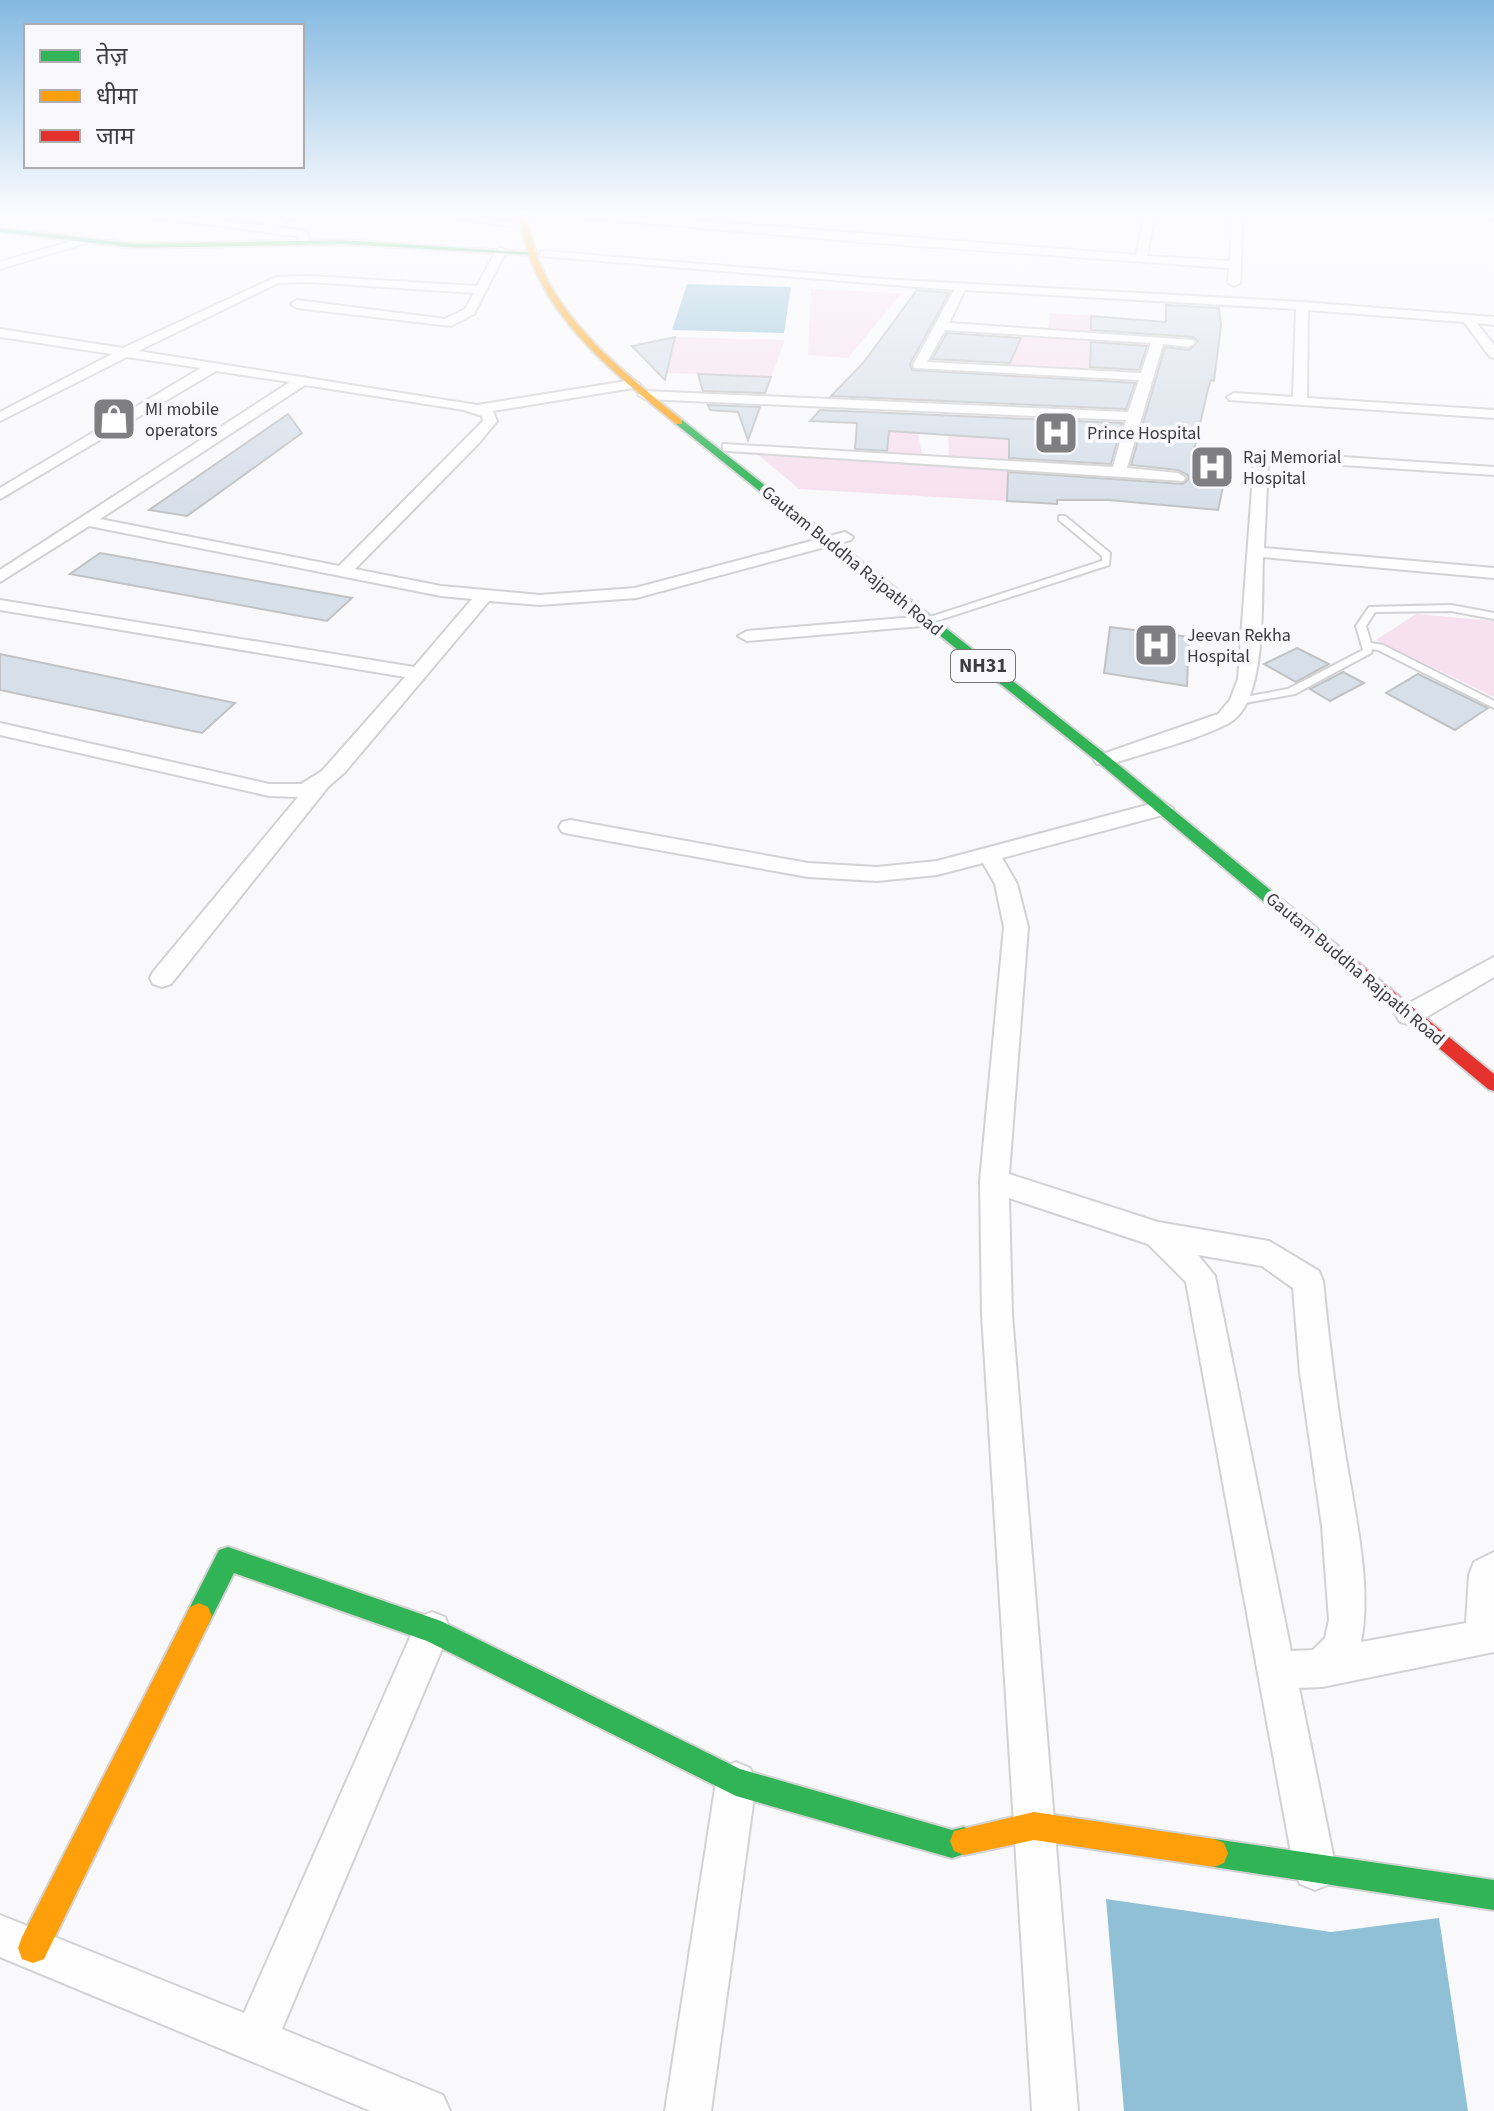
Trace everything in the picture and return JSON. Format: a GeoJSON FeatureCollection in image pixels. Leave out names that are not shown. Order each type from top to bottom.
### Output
{"type":"FeatureCollection","features":[{"type":"Feature","properties":{"kind":"main road","name":"Gautam Buddha Rajpath Road"},"geometry":{"type":"LineString","coordinates":[[562,310],[609,363],[639,390],[837,539],[1112,758],[1162,808],[1426,1005],[1494,1084]]}},
{"type":"Feature","properties":{"kind":"main road","name":"NH31"},"geometry":{"type":"LineString","coordinates":[[575,310],[667,396],[837,539]]}},
{"type":"Feature","properties":{"kind":"main road","name":"NH31"},"geometry":{"type":"LineString","coordinates":[[1112,758],[1282,883]]}},
{"type":"Feature","properties":{"kind":"main road"},"geometry":{"type":"LineString","coordinates":[[11,1946],[228,1559],[432,1630],[736,1782],[952,1844],[1034,1826],[1494,1895]]}},
{"type":"Feature","properties":{"kind":"street"},"geometry":{"type":"LineString","coordinates":[[0,417],[214,310]]}},
{"type":"Feature","properties":{"kind":"street"},"geometry":{"type":"LineString","coordinates":[[341,310],[447,323],[471,310]]}},
{"type":"Feature","properties":{"kind":"street"},"geometry":{"type":"LineString","coordinates":[[911,378],[952,310]]}},
{"type":"Feature","properties":{"kind":"street"},"geometry":{"type":"LineString","coordinates":[[1300,402],[1302,310]]}},
{"type":"Feature","properties":{"kind":"street"},"geometry":{"type":"LineString","coordinates":[[1350,310],[1494,321]]}},
{"type":"Feature","properties":{"kind":"street"},"geometry":{"type":"LineString","coordinates":[[1467,318],[1494,354]]}},
{"type":"Feature","properties":{"kind":"street"},"geometry":{"type":"LineString","coordinates":[[941,326],[1189,343]]}},
{"type":"Feature","properties":{"kind":"street"},"geometry":{"type":"LineString","coordinates":[[0,333],[216,365],[477,409],[489,414],[490,421],[342,572]]}},
{"type":"Feature","properties":{"kind":"street"},"geometry":{"type":"LineString","coordinates":[[1119,472],[1158,340]]}},
{"type":"Feature","properties":{"kind":"street"},"geometry":{"type":"LineString","coordinates":[[0,494],[216,365]]}},
{"type":"Feature","properties":{"kind":"street"},"geometry":{"type":"LineString","coordinates":[[919,365],[1147,377]]}},
{"type":"Feature","properties":{"kind":"street"},"geometry":{"type":"LineString","coordinates":[[0,577],[303,380]]}},
{"type":"Feature","properties":{"kind":"street"},"geometry":{"type":"LineString","coordinates":[[477,409],[639,390],[667,396],[1134,416]]}},
{"type":"Feature","properties":{"kind":"street"},"geometry":{"type":"LineString","coordinates":[[895,404],[903,391]]}},
{"type":"Feature","properties":{"kind":"street"},"geometry":{"type":"LineString","coordinates":[[1234,397],[1494,414]]}},
{"type":"Feature","properties":{"kind":"street"},"geometry":{"type":"LineString","coordinates":[[728,447],[1178,478]]}},
{"type":"Feature","properties":{"kind":"street"},"geometry":{"type":"LineString","coordinates":[[1112,758],[1225,718],[1239,701],[1247,679],[1261,462],[1269,458],[1494,471]]}},
{"type":"Feature","properties":{"kind":"street"},"geometry":{"type":"LineString","coordinates":[[87,521],[483,597],[540,600],[636,593],[837,539]]}},
{"type":"Feature","properties":{"kind":"street"},"geometry":{"type":"LineString","coordinates":[[1257,552],[1494,573]]}},
{"type":"Feature","properties":{"kind":"street"},"geometry":{"type":"LineString","coordinates":[[162,978],[318,787],[483,597]]}},
{"type":"Feature","properties":{"kind":"street"},"geometry":{"type":"LineString","coordinates":[[0,605],[418,673]]}},
{"type":"Feature","properties":{"kind":"street"},"geometry":{"type":"LineString","coordinates":[[747,636],[935,618]]}},
{"type":"Feature","properties":{"kind":"street"},"geometry":{"type":"LineString","coordinates":[[0,729],[269,790],[293,793],[318,787]]}},
{"type":"Feature","properties":{"kind":"street"},"geometry":{"type":"LineString","coordinates":[[570,827],[808,870],[877,874],[937,868],[1162,808]]}},
{"type":"Feature","properties":{"kind":"street"},"geometry":{"type":"LineString","coordinates":[[989,854],[1006,884],[1016,927],[994,1181],[997,1315],[1055,2111]]}},
{"type":"Feature","properties":{"kind":"street"},"geometry":{"type":"LineString","coordinates":[[1426,1005],[1494,966]]}},
{"type":"Feature","properties":{"kind":"street"},"geometry":{"type":"LineString","coordinates":[[994,1181],[1158,1235],[1269,1254],[1308,1281],[1316,1373],[1339,1526],[1347,1620],[1341,1648],[1322,1668]]}},
{"type":"Feature","properties":{"kind":"street"},"geometry":{"type":"LineString","coordinates":[[1158,1235],[1200,1276],[1315,1869]]}},
{"type":"Feature","properties":{"kind":"street"},"geometry":{"type":"LineString","coordinates":[[1276,1671],[1322,1668],[1484,1638],[1487,1575],[1494,1570]]}},
{"type":"Feature","properties":{"kind":"street"},"geometry":{"type":"LineString","coordinates":[[255,2039],[432,1630]]}},
{"type":"Feature","properties":{"kind":"street"},"geometry":{"type":"LineString","coordinates":[[688,2111],[736,1782]]}},
{"type":"Feature","properties":{"kind":"street"},"geometry":{"type":"LineString","coordinates":[[11,1946],[255,2039],[427,2111]]}},
{"type":"Feature","properties":{"kind":"lane"},"geometry":{"type":"LineString","coordinates":[[935,618],[1106,563],[1107,555],[1062,518]]}},
{"type":"Feature","properties":{"kind":"lane"},"geometry":{"type":"LineString","coordinates":[[1239,701],[1291,692],[1368,651],[1361,626],[1372,609],[1451,608],[1494,616]]}},
{"type":"Feature","properties":{"kind":"lane"},"geometry":{"type":"LineString","coordinates":[[1367,646],[1380,647],[1494,705]]}},
{"type":"Feature","properties":{"kind":"shaded area"},"geometry":{"type":"Polygon","coordinates":[[[810,310],[888,310],[848,358],[808,355],[810,310]]]}},
{"type":"Feature","properties":{"kind":"shaded area"},"geometry":{"type":"Polygon","coordinates":[[[1050,313],[1091,316],[1091,332],[1048,329],[1050,313]]]}},
{"type":"Feature","properties":{"kind":"shaded area"},"geometry":{"type":"Polygon","coordinates":[[[1024,333],[1149,342],[1138,374],[1008,367],[1024,333]]]}},
{"type":"Feature","properties":{"kind":"shaded area"},"geometry":{"type":"Polygon","coordinates":[[[675,337],[785,340],[771,377],[666,373],[675,337]]]}},
{"type":"Feature","properties":{"kind":"shaded area"},"geometry":{"type":"Polygon","coordinates":[[[889,431],[918,433],[922,455],[887,453],[889,431]]]}},
{"type":"Feature","properties":{"kind":"shaded area"},"geometry":{"type":"Polygon","coordinates":[[[948,435],[1009,439],[1009,461],[949,457],[948,435]]]}},
{"type":"Feature","properties":{"kind":"shaded area"},"geometry":{"type":"Polygon","coordinates":[[[756,453],[1030,471],[1029,495],[1006,493],[1006,501],[799,489],[756,453]]]}},
{"type":"Feature","properties":{"kind":"shaded area"},"geometry":{"type":"Polygon","coordinates":[[[1416,614],[1494,621],[1494,697],[1376,640],[1416,614]]]}},
{"type":"Feature","properties":{"kind":"water"},"geometry":{"type":"Polygon","coordinates":[[[679,310],[788,310],[784,333],[672,330],[679,310]]]}},
{"type":"Feature","properties":{"kind":"water"},"geometry":{"type":"Polygon","coordinates":[[[1106,1899],[1331,1932],[1439,1918],[1468,2111],[1124,2111],[1106,1899]]]}},
{"type":"Feature","properties":{"kind":"building"},"geometry":{"type":"Polygon","coordinates":[[[903,310],[940,310],[910,364],[912,370],[1135,383],[1126,409],[831,396],[863,363],[903,310]]]}},
{"type":"Feature","properties":{"kind":"building"},"geometry":{"type":"Polygon","coordinates":[[[1166,310],[1219,310],[1221,325],[1214,381],[1211,380],[1208,389],[1192,459],[1228,463],[1218,510],[1109,500],[1057,500],[1057,504],[1007,501],[1008,472],[1183,484],[1188,480],[1188,475],[1178,470],[1131,465],[1165,347],[1189,350],[1198,341],[1193,337],[1091,330],[1091,316],[1166,322],[1166,310]]]}},
{"type":"Feature","properties":{"kind":"building"},"geometry":{"type":"Polygon","coordinates":[[[947,333],[1021,338],[1010,363],[932,359],[947,333]]]}},
{"type":"Feature","properties":{"kind":"building"},"geometry":{"type":"Polygon","coordinates":[[[675,337],[665,380],[632,346],[675,337]]]}},
{"type":"Feature","properties":{"kind":"building"},"geometry":{"type":"Polygon","coordinates":[[[1091,342],[1147,346],[1139,370],[1090,367],[1091,342]]]}},
{"type":"Feature","properties":{"kind":"building"},"geometry":{"type":"Polygon","coordinates":[[[698,374],[771,377],[765,393],[703,391],[698,374]]]}},
{"type":"Feature","properties":{"kind":"building"},"geometry":{"type":"Polygon","coordinates":[[[708,405],[760,407],[748,440],[738,412],[710,410],[708,405]]]}},
{"type":"Feature","properties":{"kind":"building"},"geometry":{"type":"Polygon","coordinates":[[[820,410],[1122,423],[1111,464],[1009,458],[1009,439],[889,431],[887,451],[855,449],[857,423],[810,421],[820,410]]]}},
{"type":"Feature","properties":{"kind":"building"},"geometry":{"type":"Polygon","coordinates":[[[288,414],[302,433],[187,516],[149,510],[288,414]]]}},
{"type":"Feature","properties":{"kind":"building"},"geometry":{"type":"Polygon","coordinates":[[[100,553],[352,598],[327,621],[70,574],[100,553]]]}},
{"type":"Feature","properties":{"kind":"building"},"geometry":{"type":"Polygon","coordinates":[[[1110,627],[1189,637],[1187,686],[1104,673],[1110,627]]]}},
{"type":"Feature","properties":{"kind":"building"},"geometry":{"type":"Polygon","coordinates":[[[1297,648],[1329,664],[1296,682],[1264,664],[1297,648]]]}},
{"type":"Feature","properties":{"kind":"building"},"geometry":{"type":"Polygon","coordinates":[[[0,654],[235,703],[202,733],[0,690],[0,654]]]}},
{"type":"Feature","properties":{"kind":"building"},"geometry":{"type":"Polygon","coordinates":[[[1343,672],[1364,683],[1330,701],[1310,689],[1343,672]]]}},
{"type":"Feature","properties":{"kind":"building"},"geometry":{"type":"Polygon","coordinates":[[[1418,674],[1488,708],[1455,730],[1386,693],[1418,674]]]}},
{"type":"Feature","properties":{"kind":"traffic: fast"},"geometry":{"type":"LineString","coordinates":[[679,422],[1104,760],[1343,959]]}},
{"type":"Feature","properties":{"kind":"traffic: fast"},"geometry":{"type":"LineString","coordinates":[[199,1616],[228,1559],[432,1630],[736,1782],[952,1844],[964,1841]]}},
{"type":"Feature","properties":{"kind":"traffic: fast"},"geometry":{"type":"LineString","coordinates":[[1214,1853],[1494,1895]]}},
{"type":"Feature","properties":{"kind":"traffic: slow"},"geometry":{"type":"LineString","coordinates":[[562,310],[600,354],[679,422]]}},
{"type":"Feature","properties":{"kind":"traffic: slow"},"geometry":{"type":"LineString","coordinates":[[33,1948],[199,1616]]}},
{"type":"Feature","properties":{"kind":"traffic: slow"},"geometry":{"type":"LineString","coordinates":[[964,1841],[1034,1826],[1214,1853]]}},
{"type":"Feature","properties":{"kind":"traffic: jam"},"geometry":{"type":"LineString","coordinates":[[1343,959],[1494,1084]]}},
{"type":"Feature","properties":{"kind":"place","name":"MI mobile operators"},"geometry":{"type":"Point","coordinates":[114,419]}},
{"type":"Feature","properties":{"kind":"place","name":"Prince Hospital"},"geometry":{"type":"Point","coordinates":[1056,433]}},
{"type":"Feature","properties":{"kind":"place","name":"Raj Memorial Hospital"},"geometry":{"type":"Point","coordinates":[1212,467]}},
{"type":"Feature","properties":{"kind":"place","name":"Jeevan Rekha Hospital"},"geometry":{"type":"Point","coordinates":[1156,645]}}]}
